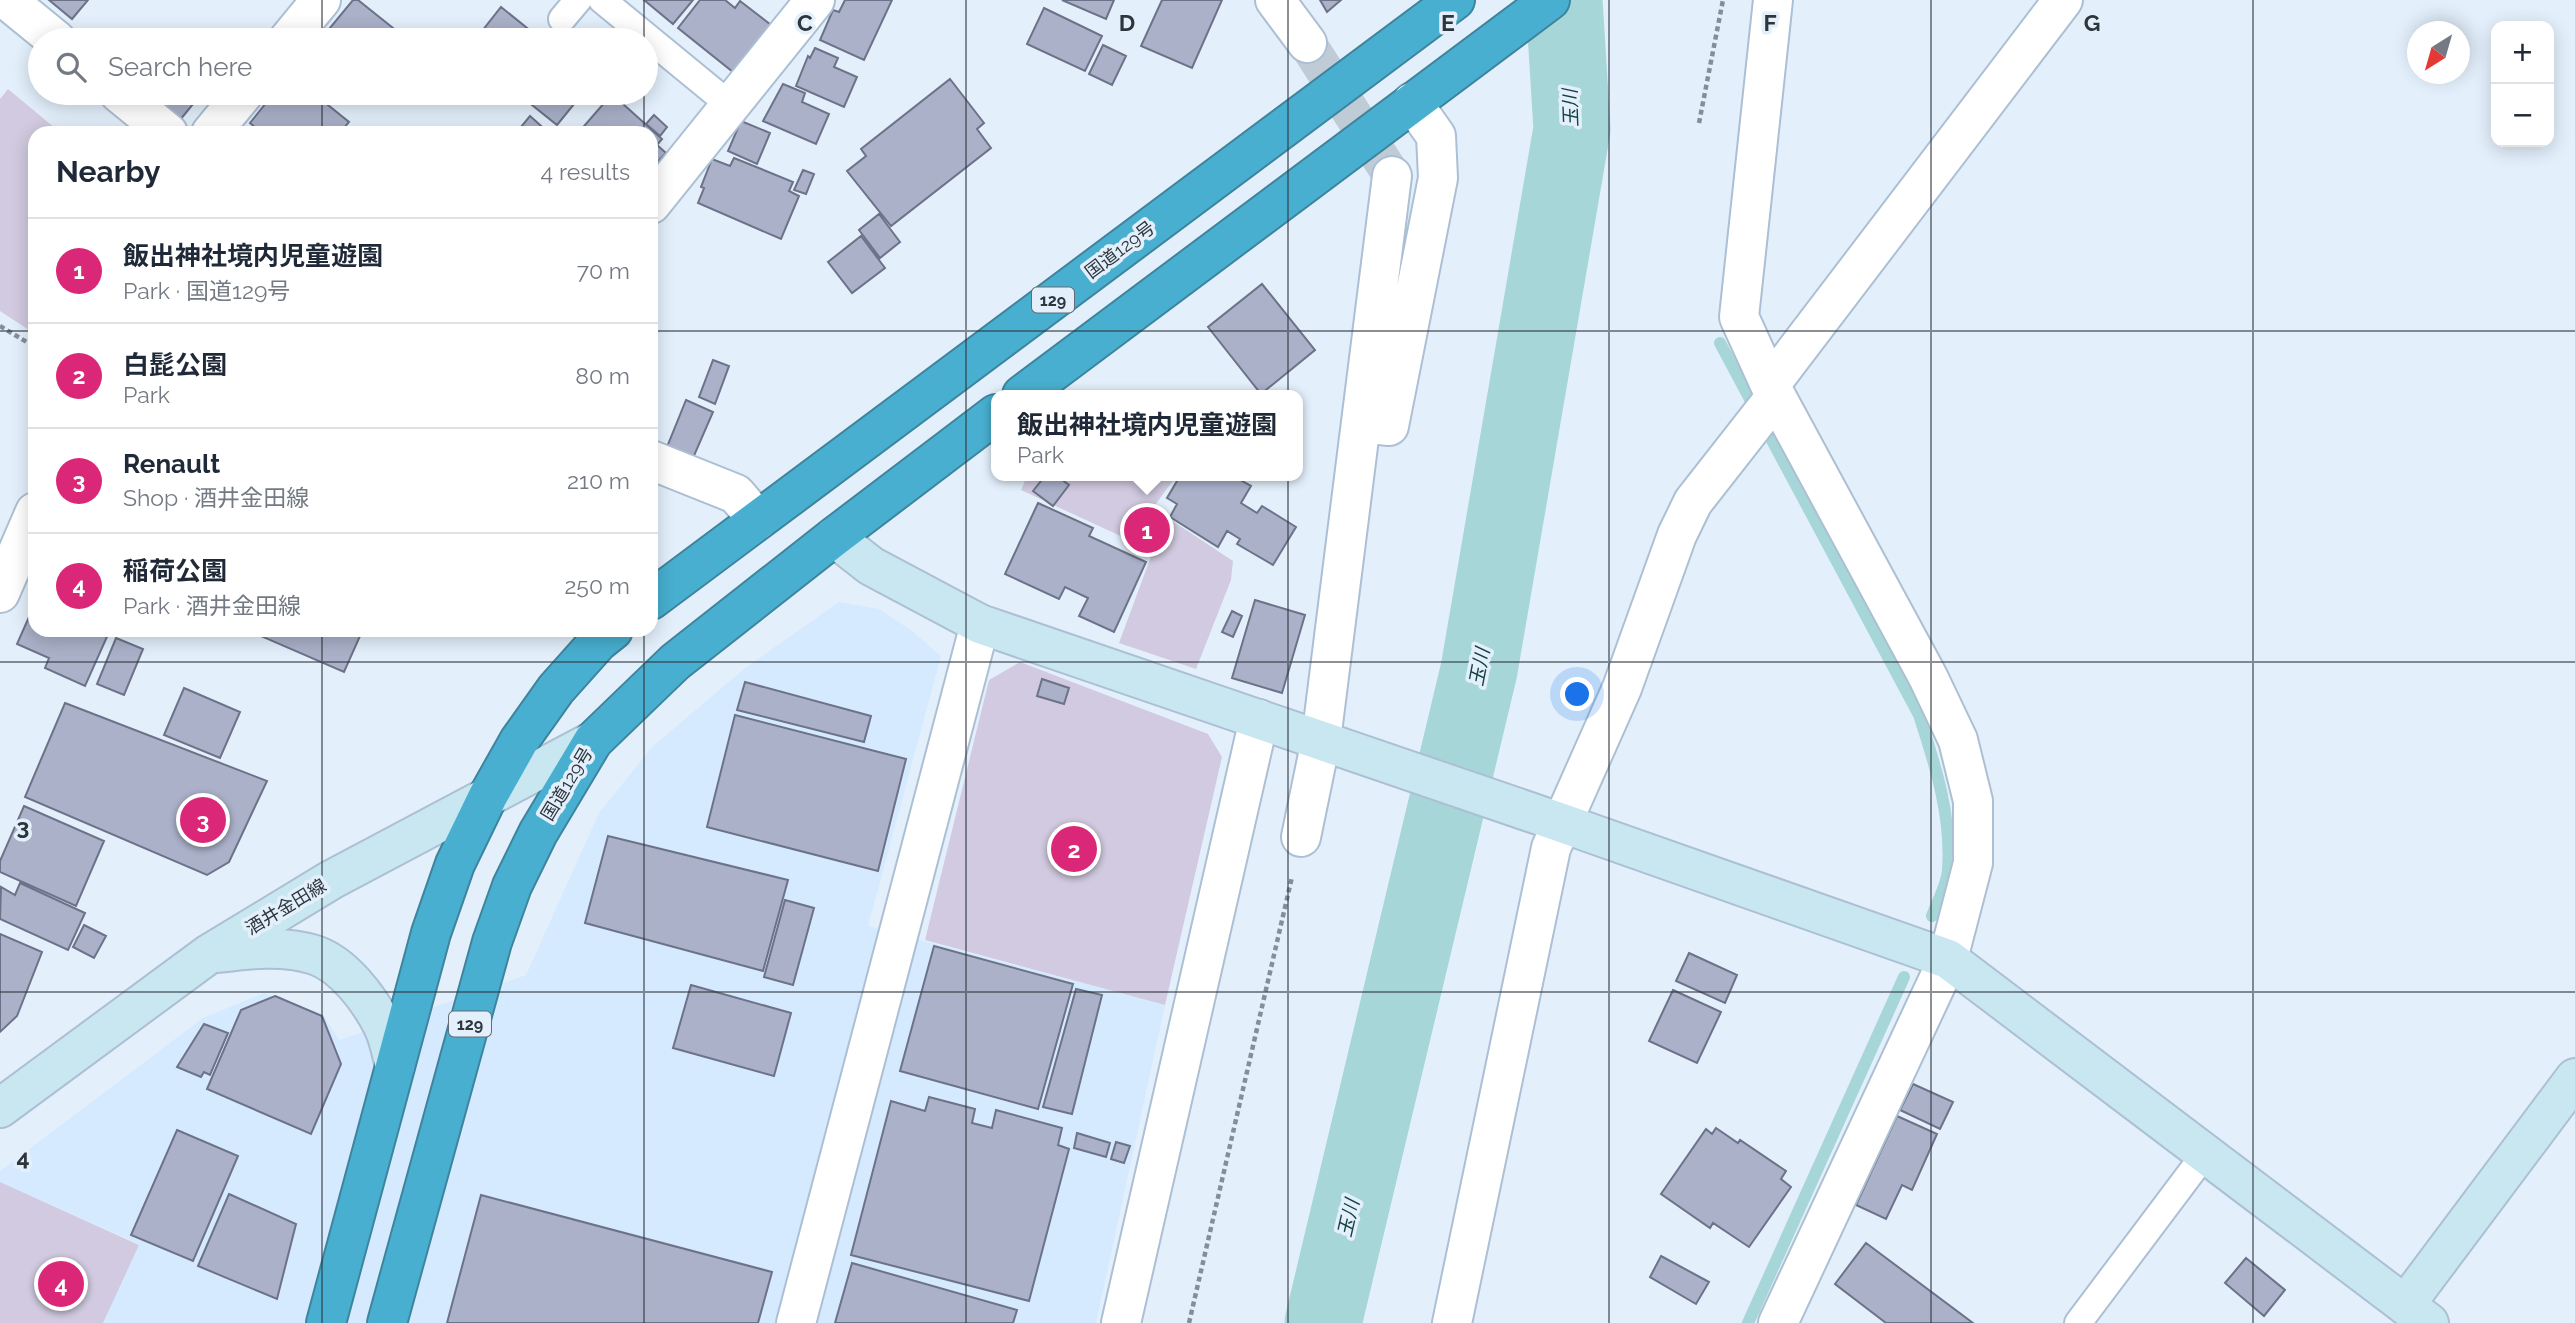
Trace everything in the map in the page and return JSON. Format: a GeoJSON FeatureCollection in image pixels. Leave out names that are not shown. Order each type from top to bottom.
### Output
{"type":"FeatureCollection","features":[{"type":"Feature","properties":{"kind":"highway","name":"国道129号"},"geometry":{"type":"LineString","coordinates":[[658,595],[1455,0]]}},
{"type":"Feature","properties":{"kind":"highway"},"geometry":{"type":"LineString","coordinates":[[1029,390],[1550,0]]}},
{"type":"Feature","properties":{"kind":"highway","name":"国道129号"},"geometry":{"type":"LineString","coordinates":[[387,1323],[492,942],[512,886],[538,833],[593,741],[675,662],[991,418]]}},
{"type":"Feature","properties":{"kind":"highway"},"geometry":{"type":"LineString","coordinates":[[326,1323],[438,909],[454,864],[519,741],[556,689],[604,637]]}},
{"type":"Feature","properties":{"kind":"street"},"geometry":{"type":"LineString","coordinates":[[7,0],[41,28]]}},
{"type":"Feature","properties":{"kind":"street"},"geometry":{"type":"LineString","coordinates":[[298,28],[321,0]]}},
{"type":"Feature","properties":{"kind":"street"},"geometry":{"type":"LineString","coordinates":[[658,195],[814,0]]}},
{"type":"Feature","properties":{"kind":"street"},"geometry":{"type":"LineString","coordinates":[[1275,0],[1307,43]]}},
{"type":"Feature","properties":{"kind":"street"},"geometry":{"type":"LineString","coordinates":[[1773,0],[1739,317],[1766,404],[1928,677],[1958,740],[1973,801],[1973,863],[1948,959],[1778,1323]]}},
{"type":"Feature","properties":{"kind":"street"},"geometry":{"type":"LineString","coordinates":[[1452,1323],[1551,848],[1550,819],[1622,688],[1687,513],[2063,0]]}},
{"type":"Feature","properties":{"kind":"street"},"geometry":{"type":"LineString","coordinates":[[1361,423],[1389,426],[1438,178],[1436,136],[1412,102]]}},
{"type":"Feature","properties":{"kind":"street"},"geometry":{"type":"LineString","coordinates":[[134,105],[159,126]]}},
{"type":"Feature","properties":{"kind":"street"},"geometry":{"type":"LineString","coordinates":[[217,126],[234,105]]}},
{"type":"Feature","properties":{"kind":"street"},"geometry":{"type":"LineString","coordinates":[[1301,837],[1332,744],[1361,423],[1392,176]]}},
{"type":"Feature","properties":{"kind":"street"},"geometry":{"type":"LineString","coordinates":[[658,463],[736,494],[758,520]]}},
{"type":"Feature","properties":{"kind":"street"},"geometry":{"type":"LineString","coordinates":[[0,593],[28,528]]}},
{"type":"Feature","properties":{"kind":"street"},"geometry":{"type":"LineString","coordinates":[[834,537],[871,566],[980,624],[1550,819],[1948,959],[2205,1154],[2408,1317],[2575,1078]]}},
{"type":"Feature","properties":{"kind":"street"},"geometry":{"type":"LineString","coordinates":[[796,1323],[980,624]]}},
{"type":"Feature","properties":{"kind":"street"},"geometry":{"type":"LineString","coordinates":[[1121,1323],[1259,719]]}},
{"type":"Feature","properties":{"kind":"street","name":"酒井金田線"},"geometry":{"type":"LineString","coordinates":[[0,1108],[209,954],[331,880],[593,741]]}},
{"type":"Feature","properties":{"kind":"street"},"geometry":{"type":"LineString","coordinates":[[209,954],[258,948],[317,956],[343,973],[368,1002],[384,1027],[395,1066]]}},
{"type":"Feature","properties":{"kind":"lane"},"geometry":{"type":"LineString","coordinates":[[602,0],[636,28]]}},
{"type":"Feature","properties":{"kind":"lane"},"geometry":{"type":"LineString","coordinates":[[658,46],[730,105]]}},
{"type":"Feature","properties":{"kind":"lane"},"geometry":{"type":"LineString","coordinates":[[2078,1323],[2205,1154]]}},
{"type":"Feature","properties":{"kind":"path"},"geometry":{"type":"LineString","coordinates":[[1699,123],[1723,0]]}},
{"type":"Feature","properties":{"kind":"path"},"geometry":{"type":"LineString","coordinates":[[0,326],[28,343]]}},
{"type":"Feature","properties":{"kind":"path"},"geometry":{"type":"LineString","coordinates":[[1189,1323],[1301,837]]}},
{"type":"Feature","properties":{"kind":"shaded area"},"geometry":{"type":"Polygon","coordinates":[[[8,89],[53,126],[28,126],[28,329],[0,311],[0,99],[8,89]]]}},
{"type":"Feature","properties":{"kind":"shaded area"},"geometry":{"type":"Polygon","coordinates":[[[1025,481],[1172,481],[1153,508],[1233,561],[1231,580],[1196,669],[1119,643],[1153,551],[1021,490],[1025,481]]]}},
{"type":"Feature","properties":{"kind":"shaded area"},"geometry":{"type":"Polygon","coordinates":[[[839,602],[879,609],[911,630],[941,656],[868,926],[1165,1005],[1096,1323],[103,1323],[139,1244],[0,1182],[0,1171],[203,1018],[264,993],[323,1014],[339,1040],[526,975],[599,813],[652,747],[745,668],[839,602]]]}},
{"type":"Feature","properties":{"kind":"shaded area"},"geometry":{"type":"Polygon","coordinates":[[[1020,662],[1208,734],[1222,757],[1165,1005],[925,940],[989,680],[1020,662]]]}},
{"type":"Feature","properties":{"kind":"shaded area"},"geometry":{"type":"Polygon","coordinates":[[[0,1182],[139,1245],[103,1323],[0,1323],[0,1182]]]}},
{"type":"Feature","properties":{"kind":"building"},"geometry":{"type":"Polygon","coordinates":[[[49,0],[88,0],[72,19],[49,0]]]}},
{"type":"Feature","properties":{"kind":"building"},"geometry":{"type":"Polygon","coordinates":[[[353,0],[358,0],[393,28],[330,28],[353,0]]]}},
{"type":"Feature","properties":{"kind":"building"},"geometry":{"type":"Polygon","coordinates":[[[644,0],[693,0],[673,24],[644,0]]]}},
{"type":"Feature","properties":{"kind":"building"},"geometry":{"type":"Polygon","coordinates":[[[700,0],[725,0],[735,8],[740,1],[771,25],[733,72],[678,28],[700,0]]]}},
{"type":"Feature","properties":{"kind":"building"},"geometry":{"type":"Polygon","coordinates":[[[845,0],[892,0],[864,60],[820,40],[833,10],[839,12],[845,0]]]}},
{"type":"Feature","properties":{"kind":"building"},"geometry":{"type":"Polygon","coordinates":[[[1062,0],[1114,0],[1106,19],[1062,0]]]}},
{"type":"Feature","properties":{"kind":"building"},"geometry":{"type":"Polygon","coordinates":[[[1162,0],[1222,0],[1192,68],[1141,46],[1162,0]]]}},
{"type":"Feature","properties":{"kind":"building"},"geometry":{"type":"Polygon","coordinates":[[[1320,0],[1341,0],[1327,12],[1320,0]]]}},
{"type":"Feature","properties":{"kind":"building"},"geometry":{"type":"Polygon","coordinates":[[[501,7],[527,28],[484,28],[501,7]]]}},
{"type":"Feature","properties":{"kind":"building"},"geometry":{"type":"Polygon","coordinates":[[[1044,8],[1102,36],[1085,71],[1027,44],[1044,8]]]}},
{"type":"Feature","properties":{"kind":"building"},"geometry":{"type":"Polygon","coordinates":[[[1103,45],[1126,56],[1112,85],[1089,74],[1103,45]]]}},
{"type":"Feature","properties":{"kind":"building"},"geometry":{"type":"Polygon","coordinates":[[[815,48],[838,58],[834,67],[857,77],[844,107],[796,86],[808,56],[810,58],[815,48]]]}},
{"type":"Feature","properties":{"kind":"building"},"geometry":{"type":"Polygon","coordinates":[[[950,79],[984,123],[977,129],[991,148],[891,226],[847,171],[866,156],[861,149],[950,79]]]}},
{"type":"Feature","properties":{"kind":"building"},"geometry":{"type":"Polygon","coordinates":[[[783,84],[805,93],[802,102],[829,114],[816,144],[763,121],[783,84]]]}},
{"type":"Feature","properties":{"kind":"building"},"geometry":{"type":"Polygon","coordinates":[[[161,105],[192,105],[180,120],[161,105]]]}},
{"type":"Feature","properties":{"kind":"building"},"geometry":{"type":"Polygon","coordinates":[[[264,105],[328,105],[349,122],[346,126],[254,126],[250,123],[264,105]]]}},
{"type":"Feature","properties":{"kind":"building"},"geometry":{"type":"Polygon","coordinates":[[[532,105],[573,105],[557,125],[532,105]]]}},
{"type":"Feature","properties":{"kind":"building"},"geometry":{"type":"Polygon","coordinates":[[[602,105],[624,105],[648,126],[584,126],[602,105]]]}},
{"type":"Feature","properties":{"kind":"building"},"geometry":{"type":"Polygon","coordinates":[[[654,115],[667,127],[660,136],[658,126],[646,124],[654,115]]]}},
{"type":"Feature","properties":{"kind":"building"},"geometry":{"type":"Polygon","coordinates":[[[530,116],[541,126],[522,126],[530,116]]]}},
{"type":"Feature","properties":{"kind":"building"},"geometry":{"type":"Polygon","coordinates":[[[741,121],[770,133],[757,164],[728,151],[741,121]]]}},
{"type":"Feature","properties":{"kind":"building"},"geometry":{"type":"Polygon","coordinates":[[[658,146],[666,153],[658,162],[658,146]]]}},
{"type":"Feature","properties":{"kind":"building"},"geometry":{"type":"Polygon","coordinates":[[[734,158],[793,182],[789,191],[799,196],[781,239],[698,203],[712,159],[730,166],[734,158]]]}},
{"type":"Feature","properties":{"kind":"building"},"geometry":{"type":"Polygon","coordinates":[[[803,170],[814,174],[806,194],[794,190],[803,170]]]}},
{"type":"Feature","properties":{"kind":"building"},"geometry":{"type":"Polygon","coordinates":[[[879,214],[900,242],[880,258],[859,230],[879,214]]]}},
{"type":"Feature","properties":{"kind":"building"},"geometry":{"type":"Polygon","coordinates":[[[861,236],[885,268],[852,293],[828,262],[861,236]]]}},
{"type":"Feature","properties":{"kind":"building"},"geometry":{"type":"Polygon","coordinates":[[[1262,284],[1315,350],[1266,390],[1258,390],[1208,327],[1262,284]]]}},
{"type":"Feature","properties":{"kind":"building"},"geometry":{"type":"Polygon","coordinates":[[[713,360],[729,366],[715,404],[699,397],[713,360]]]}},
{"type":"Feature","properties":{"kind":"building"},"geometry":{"type":"Polygon","coordinates":[[[686,400],[713,412],[693,458],[667,447],[686,400]]]}},
{"type":"Feature","properties":{"kind":"building"},"geometry":{"type":"Polygon","coordinates":[[[1041,481],[1064,481],[1069,485],[1053,506],[1033,491],[1041,481]]]}},
{"type":"Feature","properties":{"kind":"building"},"geometry":{"type":"Polygon","coordinates":[[[1177,481],[1242,481],[1251,486],[1241,503],[1257,513],[1262,506],[1296,527],[1273,565],[1237,544],[1240,539],[1227,531],[1218,547],[1170,517],[1177,504],[1167,498],[1177,481]]]}},
{"type":"Feature","properties":{"kind":"building"},"geometry":{"type":"Polygon","coordinates":[[[1038,503],[1093,528],[1089,536],[1146,562],[1114,632],[1079,616],[1088,598],[1065,587],[1059,599],[1005,574],[1038,503]]]}},
{"type":"Feature","properties":{"kind":"building"},"geometry":{"type":"Polygon","coordinates":[[[1255,600],[1305,615],[1282,693],[1232,678],[1255,600]]]}},
{"type":"Feature","properties":{"kind":"building"},"geometry":{"type":"Polygon","coordinates":[[[1232,611],[1242,616],[1233,637],[1222,632],[1232,611]]]}},
{"type":"Feature","properties":{"kind":"building"},"geometry":{"type":"Polygon","coordinates":[[[28,619],[28,637],[107,637],[85,686],[45,668],[49,658],[17,644],[28,619]]]}},
{"type":"Feature","properties":{"kind":"building"},"geometry":{"type":"Polygon","coordinates":[[[263,637],[360,637],[344,672],[263,637]]]}},
{"type":"Feature","properties":{"kind":"building"},"geometry":{"type":"Polygon","coordinates":[[[116,638],[143,649],[124,695],[97,684],[116,638]]]}},
{"type":"Feature","properties":{"kind":"building"},"geometry":{"type":"Polygon","coordinates":[[[1042,679],[1069,688],[1064,704],[1037,696],[1042,679]]]}},
{"type":"Feature","properties":{"kind":"building"},"geometry":{"type":"Polygon","coordinates":[[[745,682],[871,716],[864,742],[737,710],[745,682]]]}},
{"type":"Feature","properties":{"kind":"building"},"geometry":{"type":"Polygon","coordinates":[[[184,688],[240,712],[220,758],[164,735],[184,688]]]}},
{"type":"Feature","properties":{"kind":"building"},"geometry":{"type":"Polygon","coordinates":[[[65,703],[267,781],[229,862],[207,875],[25,797],[65,703]]]}},
{"type":"Feature","properties":{"kind":"building"},"geometry":{"type":"Polygon","coordinates":[[[735,715],[906,759],[878,871],[707,827],[735,715]]]}},
{"type":"Feature","properties":{"kind":"building"},"geometry":{"type":"Polygon","coordinates":[[[24,806],[104,841],[76,906],[0,872],[0,861],[24,806]]]}},
{"type":"Feature","properties":{"kind":"building"},"geometry":{"type":"Polygon","coordinates":[[[608,836],[788,880],[763,971],[585,923],[608,836]]]}},
{"type":"Feature","properties":{"kind":"building"},"geometry":{"type":"Polygon","coordinates":[[[20,883],[85,913],[68,950],[0,919],[1,887],[15,895],[20,883]]]}},
{"type":"Feature","properties":{"kind":"building"},"geometry":{"type":"Polygon","coordinates":[[[785,900],[814,908],[793,985],[764,977],[785,900]]]}},
{"type":"Feature","properties":{"kind":"building"},"geometry":{"type":"Polygon","coordinates":[[[84,925],[106,936],[94,958],[73,947],[84,925]]]}},
{"type":"Feature","properties":{"kind":"building"},"geometry":{"type":"Polygon","coordinates":[[[0,934],[42,952],[17,1016],[0,1032],[0,934]]]}},
{"type":"Feature","properties":{"kind":"building"},"geometry":{"type":"Polygon","coordinates":[[[934,946],[1073,984],[1038,1109],[900,1071],[934,946]]]}},
{"type":"Feature","properties":{"kind":"building"},"geometry":{"type":"Polygon","coordinates":[[[1689,953],[1737,975],[1725,1003],[1676,981],[1689,953]]]}},
{"type":"Feature","properties":{"kind":"building"},"geometry":{"type":"Polygon","coordinates":[[[691,985],[791,1013],[774,1076],[673,1048],[691,985]]]}},
{"type":"Feature","properties":{"kind":"building"},"geometry":{"type":"Polygon","coordinates":[[[1076,989],[1102,995],[1072,1114],[1043,1107],[1076,989]]]}},
{"type":"Feature","properties":{"kind":"building"},"geometry":{"type":"Polygon","coordinates":[[[1673,990],[1721,1012],[1697,1063],[1649,1041],[1673,990]]]}},
{"type":"Feature","properties":{"kind":"building"},"geometry":{"type":"Polygon","coordinates":[[[275,996],[322,1016],[341,1064],[311,1134],[207,1089],[241,1010],[275,996]]]}},
{"type":"Feature","properties":{"kind":"building"},"geometry":{"type":"Polygon","coordinates":[[[204,1024],[228,1033],[210,1075],[204,1072],[201,1077],[177,1067],[204,1024]]]}},
{"type":"Feature","properties":{"kind":"building"},"geometry":{"type":"Polygon","coordinates":[[[1913,1084],[1953,1102],[1940,1129],[1900,1110],[1913,1084]]]}},
{"type":"Feature","properties":{"kind":"building"},"geometry":{"type":"Polygon","coordinates":[[[929,1097],[975,1109],[972,1123],[992,1128],[996,1110],[1062,1128],[1058,1145],[1069,1149],[1029,1301],[851,1255],[891,1101],[925,1111],[929,1097]]]}},
{"type":"Feature","properties":{"kind":"building"},"geometry":{"type":"Polygon","coordinates":[[[1897,1116],[1937,1134],[1912,1190],[1902,1185],[1886,1219],[1856,1205],[1897,1116]]]}},
{"type":"Feature","properties":{"kind":"building"},"geometry":{"type":"Polygon","coordinates":[[[1716,1128],[1738,1143],[1740,1140],[1786,1171],[1781,1179],[1791,1187],[1749,1247],[1713,1223],[1710,1228],[1661,1194],[1706,1129],[1712,1134],[1716,1128]]]}},
{"type":"Feature","properties":{"kind":"building"},"geometry":{"type":"Polygon","coordinates":[[[177,1130],[238,1156],[193,1261],[131,1235],[177,1130]]]}},
{"type":"Feature","properties":{"kind":"building"},"geometry":{"type":"Polygon","coordinates":[[[1077,1133],[1110,1143],[1106,1157],[1074,1148],[1077,1133]]]}},
{"type":"Feature","properties":{"kind":"building"},"geometry":{"type":"Polygon","coordinates":[[[1116,1142],[1130,1146],[1124,1163],[1111,1159],[1116,1142]]]}},
{"type":"Feature","properties":{"kind":"building"},"geometry":{"type":"Polygon","coordinates":[[[229,1194],[296,1224],[277,1299],[198,1266],[229,1194]]]}},
{"type":"Feature","properties":{"kind":"building"},"geometry":{"type":"Polygon","coordinates":[[[481,1195],[772,1272],[758,1323],[447,1323],[481,1195]]]}},
{"type":"Feature","properties":{"kind":"building"},"geometry":{"type":"Polygon","coordinates":[[[1866,1243],[1973,1323],[1886,1323],[1835,1284],[1866,1243]]]}},
{"type":"Feature","properties":{"kind":"building"},"geometry":{"type":"Polygon","coordinates":[[[1661,1256],[1709,1282],[1696,1304],[1650,1277],[1661,1256]]]}},
{"type":"Feature","properties":{"kind":"building"},"geometry":{"type":"Polygon","coordinates":[[[2246,1258],[2285,1290],[2264,1316],[2225,1283],[2246,1258]]]}},
{"type":"Feature","properties":{"kind":"building"},"geometry":{"type":"Polygon","coordinates":[[[852,1263],[1017,1310],[1013,1323],[835,1323],[852,1263]]]}},
{"type":"Feature","properties":{"kind":"waterway","name":"玉川"},"geometry":{"type":"LineString","coordinates":[[1323,1323],[1479,670],[1572,129],[1564,0]]}},
{"type":"Feature","properties":{"kind":"waterway"},"geometry":{"type":"LineString","coordinates":[[1720,343],[1919,715],[1945,811],[1949,850],[1947,876],[1932,916]]}},
{"type":"Feature","properties":{"kind":"waterway"},"geometry":{"type":"LineString","coordinates":[[1748,1323],[1904,977]]}},
{"type":"Feature","properties":{"kind":"tunnel"},"geometry":{"type":"LineString","coordinates":[[1307,43],[1392,176]]}},
{"type":"Feature","properties":{"kind":"place","name":"飯出神社境内児童遊園"},"geometry":{"type":"Point","coordinates":[1147,530]}},
{"type":"Feature","properties":{"kind":"place","name":"Renault"},"geometry":{"type":"Point","coordinates":[203,820]}},
{"type":"Feature","properties":{"kind":"place","name":"白髭公園"},"geometry":{"type":"Point","coordinates":[1074,849]}},
{"type":"Feature","properties":{"kind":"place","name":"稲荷公園"},"geometry":{"type":"Point","coordinates":[61,1284]}}]}
